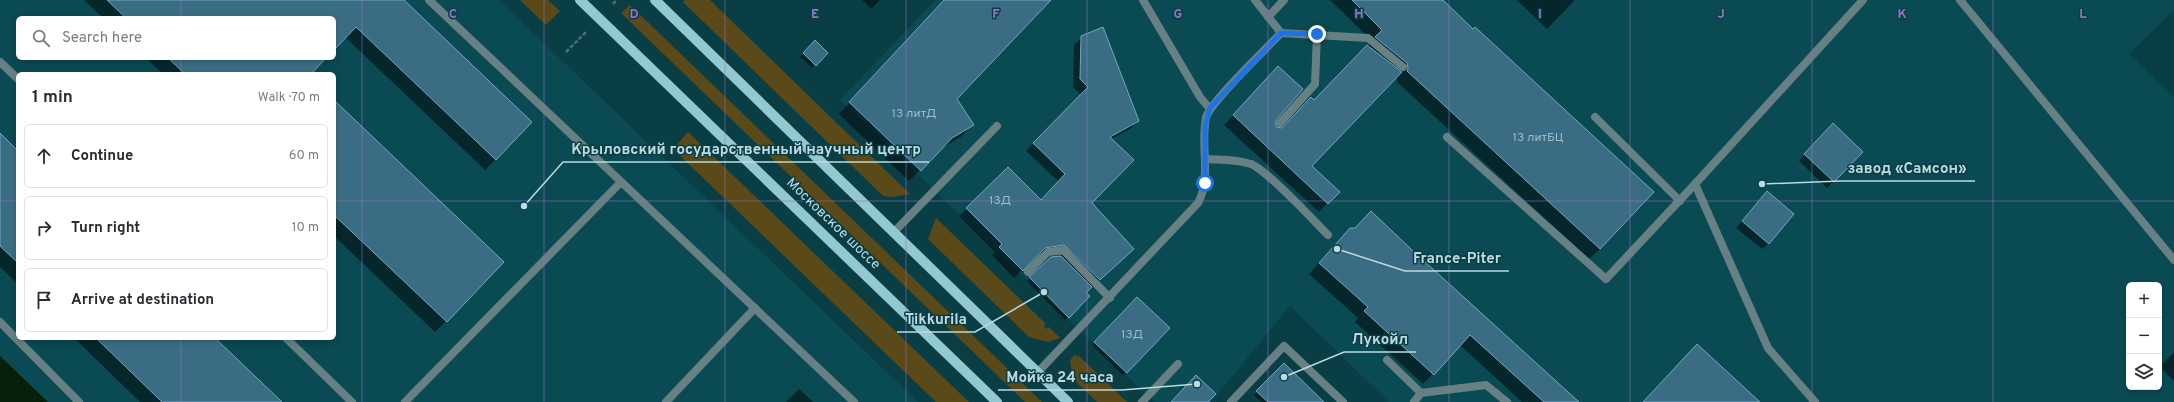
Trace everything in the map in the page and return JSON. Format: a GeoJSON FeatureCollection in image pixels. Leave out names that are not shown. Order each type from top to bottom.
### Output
{"type":"FeatureCollection","features":[{"type":"Feature","properties":{"kind":"main road","name":"Московское шоссе"},"geometry":{"type":"LineString","coordinates":[[580,0],[997,402]]}},
{"type":"Feature","properties":{"kind":"main road"},"geometry":{"type":"LineString","coordinates":[[655,0],[1068,402]]}},
{"type":"Feature","properties":{"kind":"lane"},"geometry":{"type":"LineString","coordinates":[[429,0],[854,402]]}},
{"type":"Feature","properties":{"kind":"lane"},"geometry":{"type":"LineString","coordinates":[[1143,0],[1200,97],[1210,108]]}},
{"type":"Feature","properties":{"kind":"lane"},"geometry":{"type":"LineString","coordinates":[[1255,0],[1281,33]]}},
{"type":"Feature","properties":{"kind":"lane"},"geometry":{"type":"LineString","coordinates":[[1268,17],[1284,0]]}},
{"type":"Feature","properties":{"kind":"lane"},"geometry":{"type":"LineString","coordinates":[[1447,137],[1606,279],[1680,201],[1863,0]]}},
{"type":"Feature","properties":{"kind":"lane"},"geometry":{"type":"LineString","coordinates":[[1960,0],[2174,260]]}},
{"type":"Feature","properties":{"kind":"lane"},"geometry":{"type":"LineString","coordinates":[[1038,372],[1110,298],[1198,203],[1203,194],[1205,183],[1205,126],[1210,108],[1281,33],[1368,38],[1403,67]]}},
{"type":"Feature","properties":{"kind":"lane"},"geometry":{"type":"LineString","coordinates":[[1280,123],[1314,84],[1317,34]]}},
{"type":"Feature","properties":{"kind":"lane"},"geometry":{"type":"LineString","coordinates":[[0,62],[16,77]]}},
{"type":"Feature","properties":{"kind":"lane"},"geometry":{"type":"LineString","coordinates":[[1595,118],[1680,201]]}},
{"type":"Feature","properties":{"kind":"lane"},"geometry":{"type":"LineString","coordinates":[[893,233],[997,126]]}},
{"type":"Feature","properties":{"kind":"lane"},"geometry":{"type":"LineString","coordinates":[[1205,159],[1238,161],[1252,165],[1265,174],[1328,235]]}},
{"type":"Feature","properties":{"kind":"lane"},"geometry":{"type":"LineString","coordinates":[[405,402],[621,182]]}},
{"type":"Feature","properties":{"kind":"lane"},"geometry":{"type":"LineString","coordinates":[[1695,184],[1768,348],[1815,402]]}},
{"type":"Feature","properties":{"kind":"lane"},"geometry":{"type":"LineString","coordinates":[[1028,272],[1048,252],[1063,250],[1110,298]]}},
{"type":"Feature","properties":{"kind":"lane"},"geometry":{"type":"LineString","coordinates":[[666,402],[755,308]]}},
{"type":"Feature","properties":{"kind":"lane"},"geometry":{"type":"LineString","coordinates":[[0,322],[16,338]]}},
{"type":"Feature","properties":{"kind":"lane"},"geometry":{"type":"LineString","coordinates":[[18,340],[79,402]]}},
{"type":"Feature","properties":{"kind":"lane"},"geometry":{"type":"LineString","coordinates":[[288,340],[352,402]]}},
{"type":"Feature","properties":{"kind":"lane"},"geometry":{"type":"LineString","coordinates":[[1231,402],[1284,346],[1343,402]]}},
{"type":"Feature","properties":{"kind":"lane"},"geometry":{"type":"LineString","coordinates":[[1387,360],[1421,393]]}},
{"type":"Feature","properties":{"kind":"lane"},"geometry":{"type":"LineString","coordinates":[[1142,402],[1178,364]]}},
{"type":"Feature","properties":{"kind":"lane"},"geometry":{"type":"LineString","coordinates":[[1414,402],[1421,393],[1486,385],[1507,402]]}},
{"type":"Feature","properties":{"kind":"path"},"geometry":{"type":"LineString","coordinates":[[613,4],[617,0]]}},
{"type":"Feature","properties":{"kind":"path"},"geometry":{"type":"LineString","coordinates":[[566,52],[586,32]]}},
{"type":"Feature","properties":{"kind":"shaded area"},"geometry":{"type":"Polygon","coordinates":[[[0,0],[499,0],[918,402],[0,402],[0,0]]]}},
{"type":"Feature","properties":{"kind":"shaded area"},"geometry":{"type":"Polygon","coordinates":[[[520,0],[548,0],[560,11],[546,25],[520,0]]]}},
{"type":"Feature","properties":{"kind":"shaded area"},"geometry":{"type":"Polygon","coordinates":[[[685,0],[710,0],[910,194],[892,197],[883,196],[683,2],[685,0]]]}},
{"type":"Feature","properties":{"kind":"shaded area"},"geometry":{"type":"Polygon","coordinates":[[[935,0],[2174,0],[2174,10],[2129,54],[2174,97],[2174,402],[1389,402],[1290,306],[1211,402],[1154,402],[840,100],[935,0]]]}},
{"type":"Feature","properties":{"kind":"shaded area"},"geometry":{"type":"Polygon","coordinates":[[[630,5],[1042,402],[1025,402],[621,13],[630,5]]]}},
{"type":"Feature","properties":{"kind":"shaded area"},"geometry":{"type":"Polygon","coordinates":[[[688,132],[969,402],[936,402],[673,149],[688,132]]]}},
{"type":"Feature","properties":{"kind":"shaded area"},"geometry":{"type":"Polygon","coordinates":[[[936,218],[1046,324],[1044,326],[1046,329],[1049,327],[1060,338],[1048,342],[1029,337],[928,239],[936,218]]]}},
{"type":"Feature","properties":{"kind":"shaded area"},"geometry":{"type":"Polygon","coordinates":[[[1074,355],[1080,357],[1127,402],[1097,402],[1073,379],[1070,361],[1074,355]]]}},
{"type":"Feature","properties":{"kind":"shaded area"},"geometry":{"type":"Polygon","coordinates":[[[0,356],[48,402],[0,402],[0,356]]]}},
{"type":"Feature","properties":{"kind":"building"},"geometry":{"type":"Polygon","coordinates":[[[107,0],[404,0],[532,122],[496,160],[356,27],[336,48],[336,16],[124,16],[107,0]]]}},
{"type":"Feature","properties":{"kind":"building"},"geometry":{"type":"Polygon","coordinates":[[[944,0],[1051,0],[957,99],[974,125],[952,138],[921,171],[849,102],[944,0]]]}},
{"type":"Feature","properties":{"kind":"building"},"geometry":{"type":"Polygon","coordinates":[[[1352,0],[1443,0],[1473,29],[1475,27],[1654,192],[1600,249],[1407,71],[1407,63],[1375,37],[1382,30],[1352,0]]]}},
{"type":"Feature","properties":{"kind":"building"},"geometry":{"type":"Polygon","coordinates":[[[1103,27],[1139,121],[1110,137],[1134,160],[1092,203],[1134,249],[1100,280],[1064,245],[1045,248],[1023,271],[999,247],[1002,244],[966,208],[1008,167],[1041,200],[1065,174],[1033,143],[1088,87],[1080,79],[1081,36],[1103,27]]]}},
{"type":"Feature","properties":{"kind":"building"},"geometry":{"type":"Polygon","coordinates":[[[815,40],[828,53],[816,66],[803,53],[815,40]]]}},
{"type":"Feature","properties":{"kind":"building"},"geometry":{"type":"Polygon","coordinates":[[[1367,45],[1402,72],[1312,166],[1340,192],[1328,204],[1233,115],[1278,66],[1303,89],[1276,120],[1276,127],[1282,128],[1311,97],[1314,100],[1367,45]]]}},
{"type":"Feature","properties":{"kind":"building"},"geometry":{"type":"Polygon","coordinates":[[[170,60],[324,60],[313,72],[183,72],[170,60]]]}},
{"type":"Feature","properties":{"kind":"building"},"geometry":{"type":"Polygon","coordinates":[[[336,102],[504,262],[447,322],[336,217],[336,102]]]}},
{"type":"Feature","properties":{"kind":"building"},"geometry":{"type":"Polygon","coordinates":[[[1833,123],[1863,152],[1834,182],[1804,154],[1833,123]]]}},
{"type":"Feature","properties":{"kind":"building"},"geometry":{"type":"Polygon","coordinates":[[[0,133],[16,149],[16,261],[0,246],[0,133]]]}},
{"type":"Feature","properties":{"kind":"building"},"geometry":{"type":"Polygon","coordinates":[[[1767,191],[1794,214],[1769,244],[1742,221],[1767,191]]]}},
{"type":"Feature","properties":{"kind":"building"},"geometry":{"type":"Polygon","coordinates":[[[1371,211],[1579,402],[1544,402],[1470,335],[1434,375],[1364,311],[1368,307],[1319,263],[1350,228],[1355,228],[1371,211]]]}},
{"type":"Feature","properties":{"kind":"building"},"geometry":{"type":"Polygon","coordinates":[[[1061,256],[1092,287],[1086,293],[1090,296],[1069,318],[1029,277],[1051,257],[1061,256]]]}},
{"type":"Feature","properties":{"kind":"building"},"geometry":{"type":"Polygon","coordinates":[[[1137,297],[1170,328],[1127,373],[1094,342],[1137,297]]]}},
{"type":"Feature","properties":{"kind":"building"},"geometry":{"type":"Polygon","coordinates":[[[98,340],[217,340],[282,402],[162,402],[98,340]]]}},
{"type":"Feature","properties":{"kind":"building"},"geometry":{"type":"Polygon","coordinates":[[[1697,344],[1760,402],[1643,402],[1697,344]]]}},
{"type":"Feature","properties":{"kind":"building"},"geometry":{"type":"Polygon","coordinates":[[[1284,363],[1324,402],[1268,402],[1256,391],[1284,363]]]}},
{"type":"Feature","properties":{"kind":"building"},"geometry":{"type":"Polygon","coordinates":[[[1196,375],[1216,394],[1208,402],[1171,402],[1196,375]]]}},
{"type":"Feature","properties":{"kind":"place","name":"завод «Самсон»"},"geometry":{"type":"Point","coordinates":[1762,184]}},
{"type":"Feature","properties":{"kind":"place","name":"Крыловский государственный научный центр"},"geometry":{"type":"Point","coordinates":[524,206]}},
{"type":"Feature","properties":{"kind":"place","name":"France-Piter"},"geometry":{"type":"Point","coordinates":[1337,249]}},
{"type":"Feature","properties":{"kind":"place","name":"Tikkurila"},"geometry":{"type":"Point","coordinates":[1044,292]}},
{"type":"Feature","properties":{"kind":"place","name":"Лукойл"},"geometry":{"type":"Point","coordinates":[1284,377]}},
{"type":"Feature","properties":{"kind":"place","name":"Мойка 24 часа"},"geometry":{"type":"Point","coordinates":[1197,384]}},
{"type":"Feature","properties":{"kind":"route"},"geometry":{"type":"LineString","coordinates":[[1205,183],[1205,126],[1206,117],[1210,108],[1281,33],[1317,34]]}}]}
